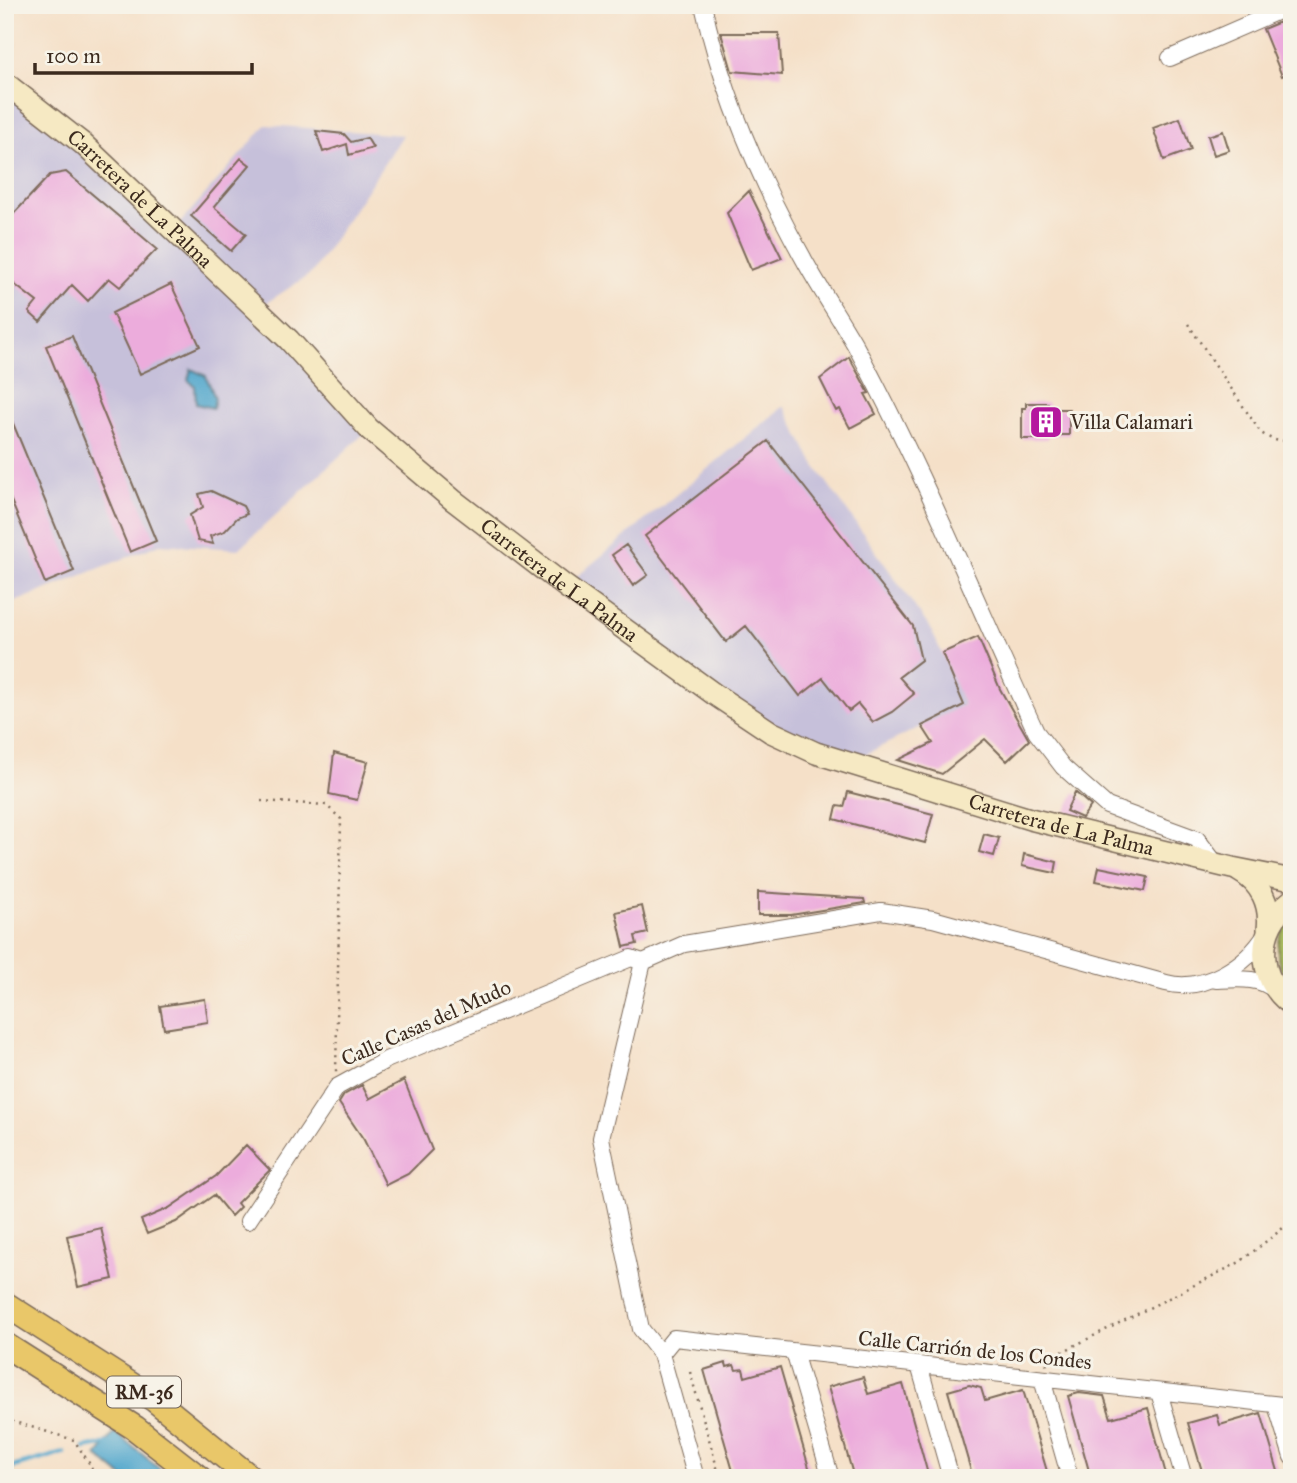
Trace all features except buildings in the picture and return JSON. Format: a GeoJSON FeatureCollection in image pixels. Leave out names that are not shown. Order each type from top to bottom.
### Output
{"type":"FeatureCollection","features":[{"type":"Feature","properties":{"kind":"highway","name":"RM-36"},"geometry":{"type":"LineString","coordinates":[[5,1304],[155,1400],[251,1478]]}},
{"type":"Feature","properties":{"kind":"highway","name":"RM-36"},"geometry":{"type":"LineString","coordinates":[[5,1345],[135,1428],[198,1478]]}},
{"type":"Feature","properties":{"kind":"main road","name":"Carretera de La Palma"},"geometry":{"type":"LineString","coordinates":[[5,83],[83,144],[289,340],[369,429],[453,500],[558,581],[771,732],[816,754],[1030,819],[1292,880]]}},
{"type":"Feature","properties":{"kind":"main road","name":"Carretera de La Palma"},"geometry":{"type":"LineString","coordinates":[[1225,866],[1249,877],[1266,900],[1269,911],[1264,946],[1265,964],[1270,980],[1286,1000]]}},
{"type":"Feature","properties":{"kind":"main road"},"geometry":{"type":"LineString","coordinates":[[1267,933],[1278,913],[1292,900]]}},
{"type":"Feature","properties":{"kind":"street"},"geometry":{"type":"LineString","coordinates":[[703,5],[734,107],[768,189],[807,264],[854,343],[911,458],[1036,732],[1063,767],[1107,806],[1197,839],[1225,866]]}},
{"type":"Feature","properties":{"kind":"street"},"geometry":{"type":"LineString","coordinates":[[1170,58],[1292,5]]}},
{"type":"Feature","properties":{"kind":"street","name":"Calle Casas del Mudo"},"geometry":{"type":"LineString","coordinates":[[248,1221],[337,1087],[386,1060],[631,958],[643,962],[684,944],[881,911],[933,919],[1176,986],[1206,980]]}},
{"type":"Feature","properties":{"kind":"street"},"geometry":{"type":"LineString","coordinates":[[1206,980],[1244,960],[1254,952],[1267,933]]}},
{"type":"Feature","properties":{"kind":"street"},"geometry":{"type":"LineString","coordinates":[[643,962],[601,1138],[641,1329],[661,1354],[696,1478]]}},
{"type":"Feature","properties":{"kind":"street"},"geometry":{"type":"LineString","coordinates":[[1206,980],[1258,981],[1269,985],[1286,1000]]}},
{"type":"Feature","properties":{"kind":"street","name":"Calle Carrión de los Condes"},"geometry":{"type":"LineString","coordinates":[[661,1354],[674,1338],[1284,1406]]}},
{"type":"Feature","properties":{"kind":"street"},"geometry":{"type":"LineString","coordinates":[[794,1352],[831,1478]]}},
{"type":"Feature","properties":{"kind":"street"},"geometry":{"type":"LineString","coordinates":[[919,1365],[951,1478]]}},
{"type":"Feature","properties":{"kind":"street"},"geometry":{"type":"LineString","coordinates":[[1040,1379],[1070,1478]]}},
{"type":"Feature","properties":{"kind":"street"},"geometry":{"type":"LineString","coordinates":[[1159,1392],[1184,1478]]}},
{"type":"Feature","properties":{"kind":"street"},"geometry":{"type":"LineString","coordinates":[[1284,1406],[1292,1457]]}},
{"type":"Feature","properties":{"kind":"path"},"geometry":{"type":"LineString","coordinates":[[1188,324],[1261,433],[1275,441],[1287,441],[1292,437]]}},
{"type":"Feature","properties":{"kind":"path"},"geometry":{"type":"LineString","coordinates":[[261,801],[326,805],[341,819],[335,1071],[345,1083]]}},
{"type":"Feature","properties":{"kind":"path"},"geometry":{"type":"LineString","coordinates":[[1040,1379],[1052,1357],[1240,1262],[1292,1221]]}},
{"type":"Feature","properties":{"kind":"path"},"geometry":{"type":"LineString","coordinates":[[690,1371],[720,1478]]}},
{"type":"Feature","properties":{"kind":"path"},"geometry":{"type":"LineString","coordinates":[[5,1419],[74,1440],[91,1466],[93,1478]]}},
{"type":"Feature","properties":{"kind":"shaded area"},"geometry":{"type":"Polygon","coordinates":[[[5,5],[8,5],[9,85],[174,230],[266,125],[403,135],[312,273],[257,309],[369,429],[239,549],[160,544],[5,606],[5,5]]]}},
{"type":"Feature","properties":{"kind":"shaded area"},"geometry":{"type":"Polygon","coordinates":[[[784,406],[814,464],[932,631],[964,705],[848,763],[816,753],[565,586],[784,406]]]}},
{"type":"Feature","properties":{"kind":"green space"},"geometry":{"type":"Polygon","coordinates":[[[1292,916],[1292,988],[1281,971],[1278,952],[1281,933],[1292,916]]]}},
{"type":"Feature","properties":{"kind":"water"},"geometry":{"type":"Polygon","coordinates":[[[191,369],[206,376],[215,398],[213,408],[196,404],[195,386],[188,380],[191,369]]]}},
{"type":"Feature","properties":{"kind":"water"},"geometry":{"type":"Polygon","coordinates":[[[115,1432],[171,1478],[124,1478],[97,1456],[115,1432]]]}},
{"type":"Feature","properties":{"kind":"waterway"},"geometry":{"type":"LineString","coordinates":[[85,1448],[107,1444],[111,1447]]}},
{"type":"Feature","properties":{"kind":"waterway"},"geometry":{"type":"LineString","coordinates":[[5,1469],[64,1453]]}},
{"type":"Feature","properties":{"kind":"place","name":"Villa Calamari"},"geometry":{"type":"Point","coordinates":[1046,422]}}]}
